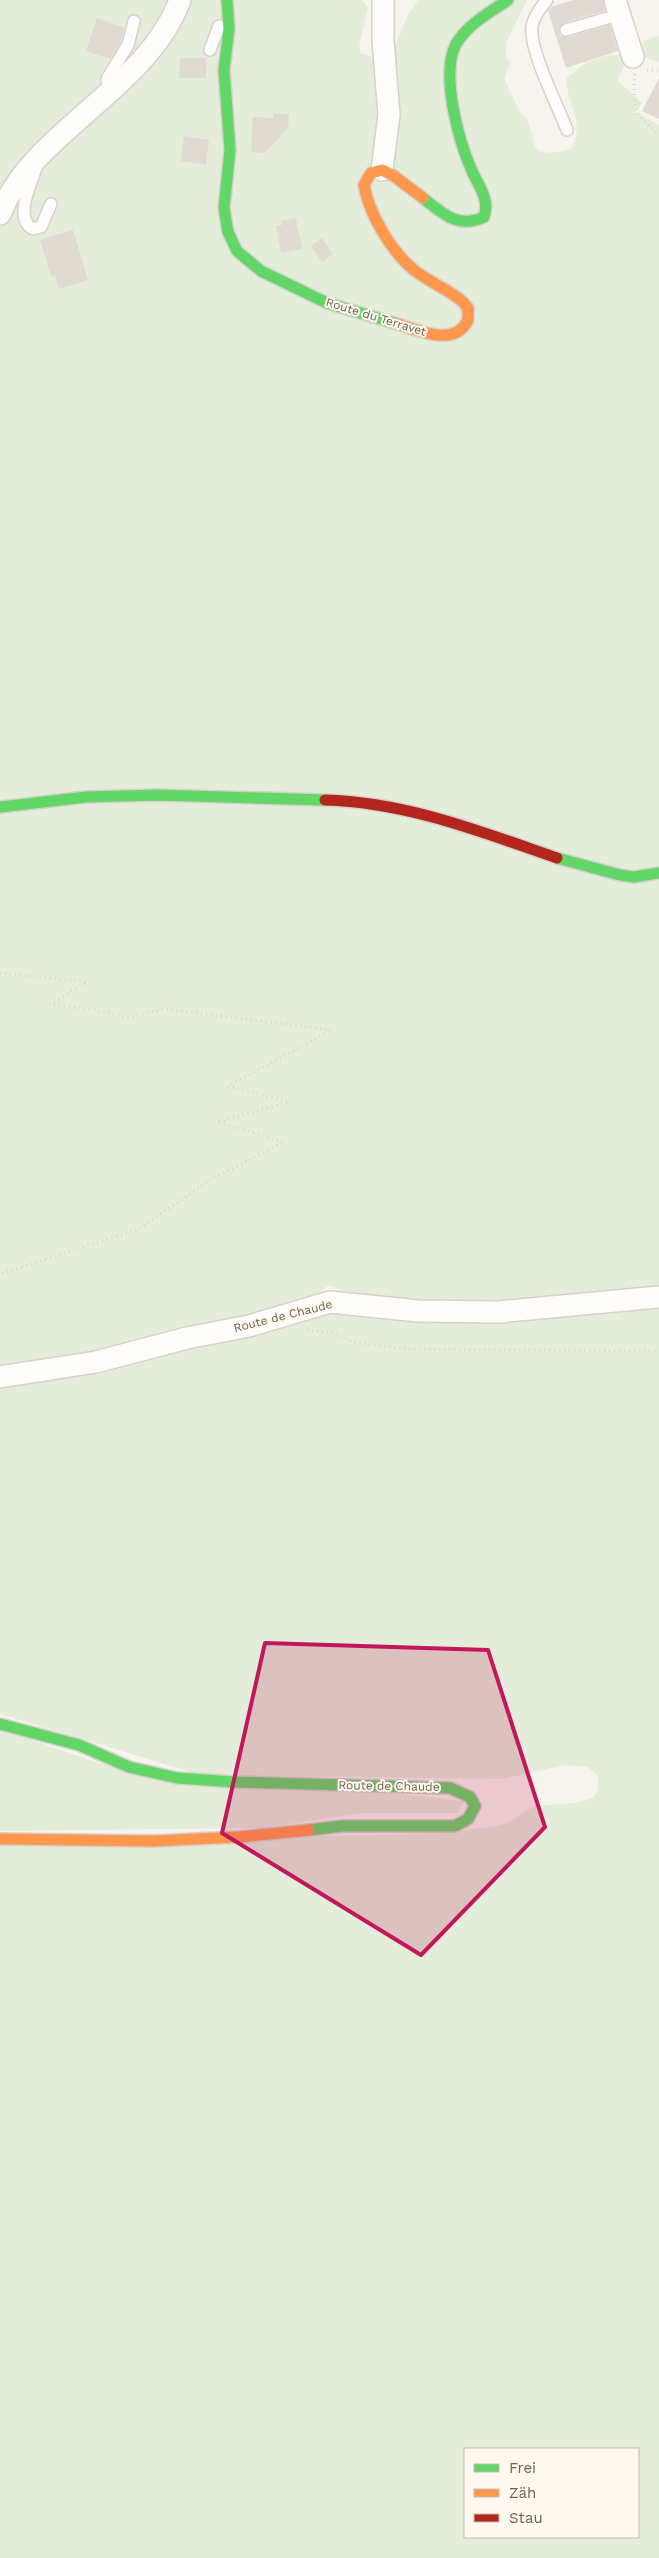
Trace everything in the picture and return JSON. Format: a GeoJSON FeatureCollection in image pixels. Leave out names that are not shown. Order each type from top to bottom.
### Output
{"type":"FeatureCollection","features":[{"type":"Feature","properties":{"kind":"street"},"geometry":{"type":"LineString","coordinates":[[0,214],[17,183],[39,157],[110,92],[154,44],[167,26],[180,0]]}},
{"type":"Feature","properties":{"kind":"street","name":"Route du Terravet"},"geometry":{"type":"LineString","coordinates":[[227,0],[229,29],[224,70],[230,150],[224,208],[228,232],[237,251],[261,271],[343,309],[427,334],[450,336],[458,333],[469,320],[468,308],[456,296],[408,265],[366,198],[364,191],[366,178],[371,173],[382,170]]}},
{"type":"Feature","properties":{"kind":"street"},"geometry":{"type":"LineString","coordinates":[[383,0],[383,40],[389,115],[382,170],[406,182],[457,223],[471,224],[484,217],[487,206],[486,198],[470,167],[462,143],[448,80],[448,68],[450,57],[462,36],[474,24],[508,0]]}},
{"type":"Feature","properties":{"kind":"street"},"geometry":{"type":"LineString","coordinates":[[617,7],[634,63]]}},
{"type":"Feature","properties":{"kind":"street"},"geometry":{"type":"LineString","coordinates":[[0,807],[86,797],[158,796],[337,800],[391,807],[442,818],[571,863],[620,875],[634,877],[659,873]]}},
{"type":"Feature","properties":{"kind":"street","name":"Route de Chaude"},"geometry":{"type":"LineString","coordinates":[[0,1377],[96,1362],[187,1338],[249,1326],[330,1302],[418,1311],[498,1312],[659,1297]]}},
{"type":"Feature","properties":{"kind":"street","name":"Route de Chaude"},"geometry":{"type":"LineString","coordinates":[[0,1724],[79,1745],[128,1768],[177,1778],[235,1782],[450,1788],[470,1797],[474,1806],[472,1814],[466,1822],[455,1826],[342,1826],[239,1837],[154,1841],[0,1839]]}},
{"type":"Feature","properties":{"kind":"lane"},"geometry":{"type":"LineString","coordinates":[[547,0],[537,13],[532,27],[534,48],[567,130]]}},
{"type":"Feature","properties":{"kind":"lane"},"geometry":{"type":"LineString","coordinates":[[566,30],[617,7]]}},
{"type":"Feature","properties":{"kind":"lane"},"geometry":{"type":"LineString","coordinates":[[210,50],[224,14],[228,12]]}},
{"type":"Feature","properties":{"kind":"lane"},"geometry":{"type":"LineString","coordinates":[[110,92],[107,79],[128,45],[134,21]]}},
{"type":"Feature","properties":{"kind":"lane"},"geometry":{"type":"LineString","coordinates":[[39,157],[24,206],[24,216],[28,227],[33,229],[41,227],[52,204]]}},
{"type":"Feature","properties":{"kind":"path"},"geometry":{"type":"LineString","coordinates":[[634,63],[633,94],[640,118],[659,134]]}},
{"type":"Feature","properties":{"kind":"path"},"geometry":{"type":"LineString","coordinates":[[0,973],[88,982],[50,1005],[93,1009],[127,1018],[163,1009],[332,1030],[228,1086],[290,1102],[217,1122],[284,1142],[210,1180],[139,1230],[0,1274]]}},
{"type":"Feature","properties":{"kind":"path"},"geometry":{"type":"LineString","coordinates":[[298,1330],[335,1333],[356,1343],[410,1349],[659,1351]]}},
{"type":"Feature","properties":{"kind":"highlighted area"},"geometry":{"type":"Polygon","coordinates":[[[265,1643],[488,1650],[545,1827],[421,1955],[222,1833],[265,1643]]]}},
{"type":"Feature","properties":{"kind":"green space"},"geometry":{"type":"Polygon","coordinates":[[[0,0],[362,0],[368,8],[359,45],[361,53],[375,58],[393,51],[407,16],[418,0],[527,0],[506,43],[506,57],[511,62],[504,78],[520,112],[528,121],[535,146],[539,151],[550,153],[571,149],[577,129],[567,87],[567,77],[581,66],[607,56],[622,55],[623,68],[617,80],[642,103],[635,112],[659,125],[659,1290],[482,1306],[358,1297],[329,1285],[312,1299],[166,1338],[0,1371],[0,0]]]}},
{"type":"Feature","properties":{"kind":"green space"},"geometry":{"type":"Polygon","coordinates":[[[659,36],[659,62],[642,56],[639,50],[644,40],[659,36]]]}},
{"type":"Feature","properties":{"kind":"green space"},"geometry":{"type":"Polygon","coordinates":[[[659,1303],[659,2558],[0,2558],[0,1844],[445,1833],[508,1823],[534,1806],[575,1803],[593,1798],[598,1789],[598,1776],[588,1767],[565,1765],[503,1779],[201,1775],[0,1714],[0,1384],[321,1312],[659,1303]]]}},
{"type":"Feature","properties":{"kind":"green space"},"geometry":{"type":"Polygon","coordinates":[[[0,1729],[99,1763],[465,1801],[457,1813],[362,1813],[263,1828],[0,1831],[0,1729]]]}},
{"type":"Feature","properties":{"kind":"building"},"geometry":{"type":"Polygon","coordinates":[[[573,0],[603,0],[605,11],[563,23],[559,29],[560,35],[568,37],[610,25],[618,51],[566,68],[548,11],[551,7],[573,0]]]}},
{"type":"Feature","properties":{"kind":"building"},"geometry":{"type":"Polygon","coordinates":[[[97,18],[124,28],[121,42],[110,59],[86,51],[97,18]]]}},
{"type":"Feature","properties":{"kind":"building"},"geometry":{"type":"Polygon","coordinates":[[[180,58],[206,58],[206,78],[179,78],[180,58]]]}},
{"type":"Feature","properties":{"kind":"building"},"geometry":{"type":"Polygon","coordinates":[[[659,78],[659,119],[642,111],[659,78]]]}},
{"type":"Feature","properties":{"kind":"building"},"geometry":{"type":"Polygon","coordinates":[[[274,113],[289,114],[288,128],[265,153],[251,152],[253,117],[273,118],[274,113]]]}},
{"type":"Feature","properties":{"kind":"building"},"geometry":{"type":"Polygon","coordinates":[[[184,136],[209,140],[206,165],[181,161],[184,136]]]}},
{"type":"Feature","properties":{"kind":"building"},"geometry":{"type":"Polygon","coordinates":[[[296,218],[302,249],[281,253],[276,226],[282,225],[281,221],[296,218]]]}},
{"type":"Feature","properties":{"kind":"building"},"geometry":{"type":"Polygon","coordinates":[[[73,230],[88,280],[59,289],[55,275],[51,276],[40,240],[73,230]]]}},
{"type":"Feature","properties":{"kind":"building"},"geometry":{"type":"Polygon","coordinates":[[[322,238],[333,254],[322,262],[311,246],[322,238]]]}},
{"type":"Feature","properties":{"kind":"traffic: fast"},"geometry":{"type":"LineString","coordinates":[[227,0],[229,29],[224,70],[230,150],[224,208],[228,232],[237,251],[261,271],[327,303],[394,323]]}},
{"type":"Feature","properties":{"kind":"traffic: fast"},"geometry":{"type":"LineString","coordinates":[[423,198],[451,218],[466,221],[484,217],[485,199],[467,158],[457,126],[453,108],[450,72],[456,44],[461,37],[479,19],[508,0]]}},
{"type":"Feature","properties":{"kind":"traffic: fast"},"geometry":{"type":"LineString","coordinates":[[0,807],[86,797],[158,795],[325,800]]}},
{"type":"Feature","properties":{"kind":"traffic: fast"},"geometry":{"type":"LineString","coordinates":[[557,858],[620,875],[634,877],[659,873]]}},
{"type":"Feature","properties":{"kind":"traffic: fast"},"geometry":{"type":"LineString","coordinates":[[0,1724],[79,1745],[129,1767],[177,1778],[235,1782],[450,1788],[470,1797],[475,1806],[468,1819],[455,1826],[342,1826],[309,1830]]}},
{"type":"Feature","properties":{"kind":"traffic: slow"},"geometry":{"type":"LineString","coordinates":[[394,323],[434,335],[444,335],[454,334],[462,329],[468,320],[468,308],[463,302],[414,270],[397,253],[376,220],[364,185],[371,173],[382,170],[394,176],[423,198]]}},
{"type":"Feature","properties":{"kind":"traffic: slow"},"geometry":{"type":"LineString","coordinates":[[0,1839],[154,1841],[239,1837],[309,1830]]}},
{"type":"Feature","properties":{"kind":"traffic: jam"},"geometry":{"type":"LineString","coordinates":[[325,800],[385,806],[414,812],[472,829],[557,858]]}}]}
